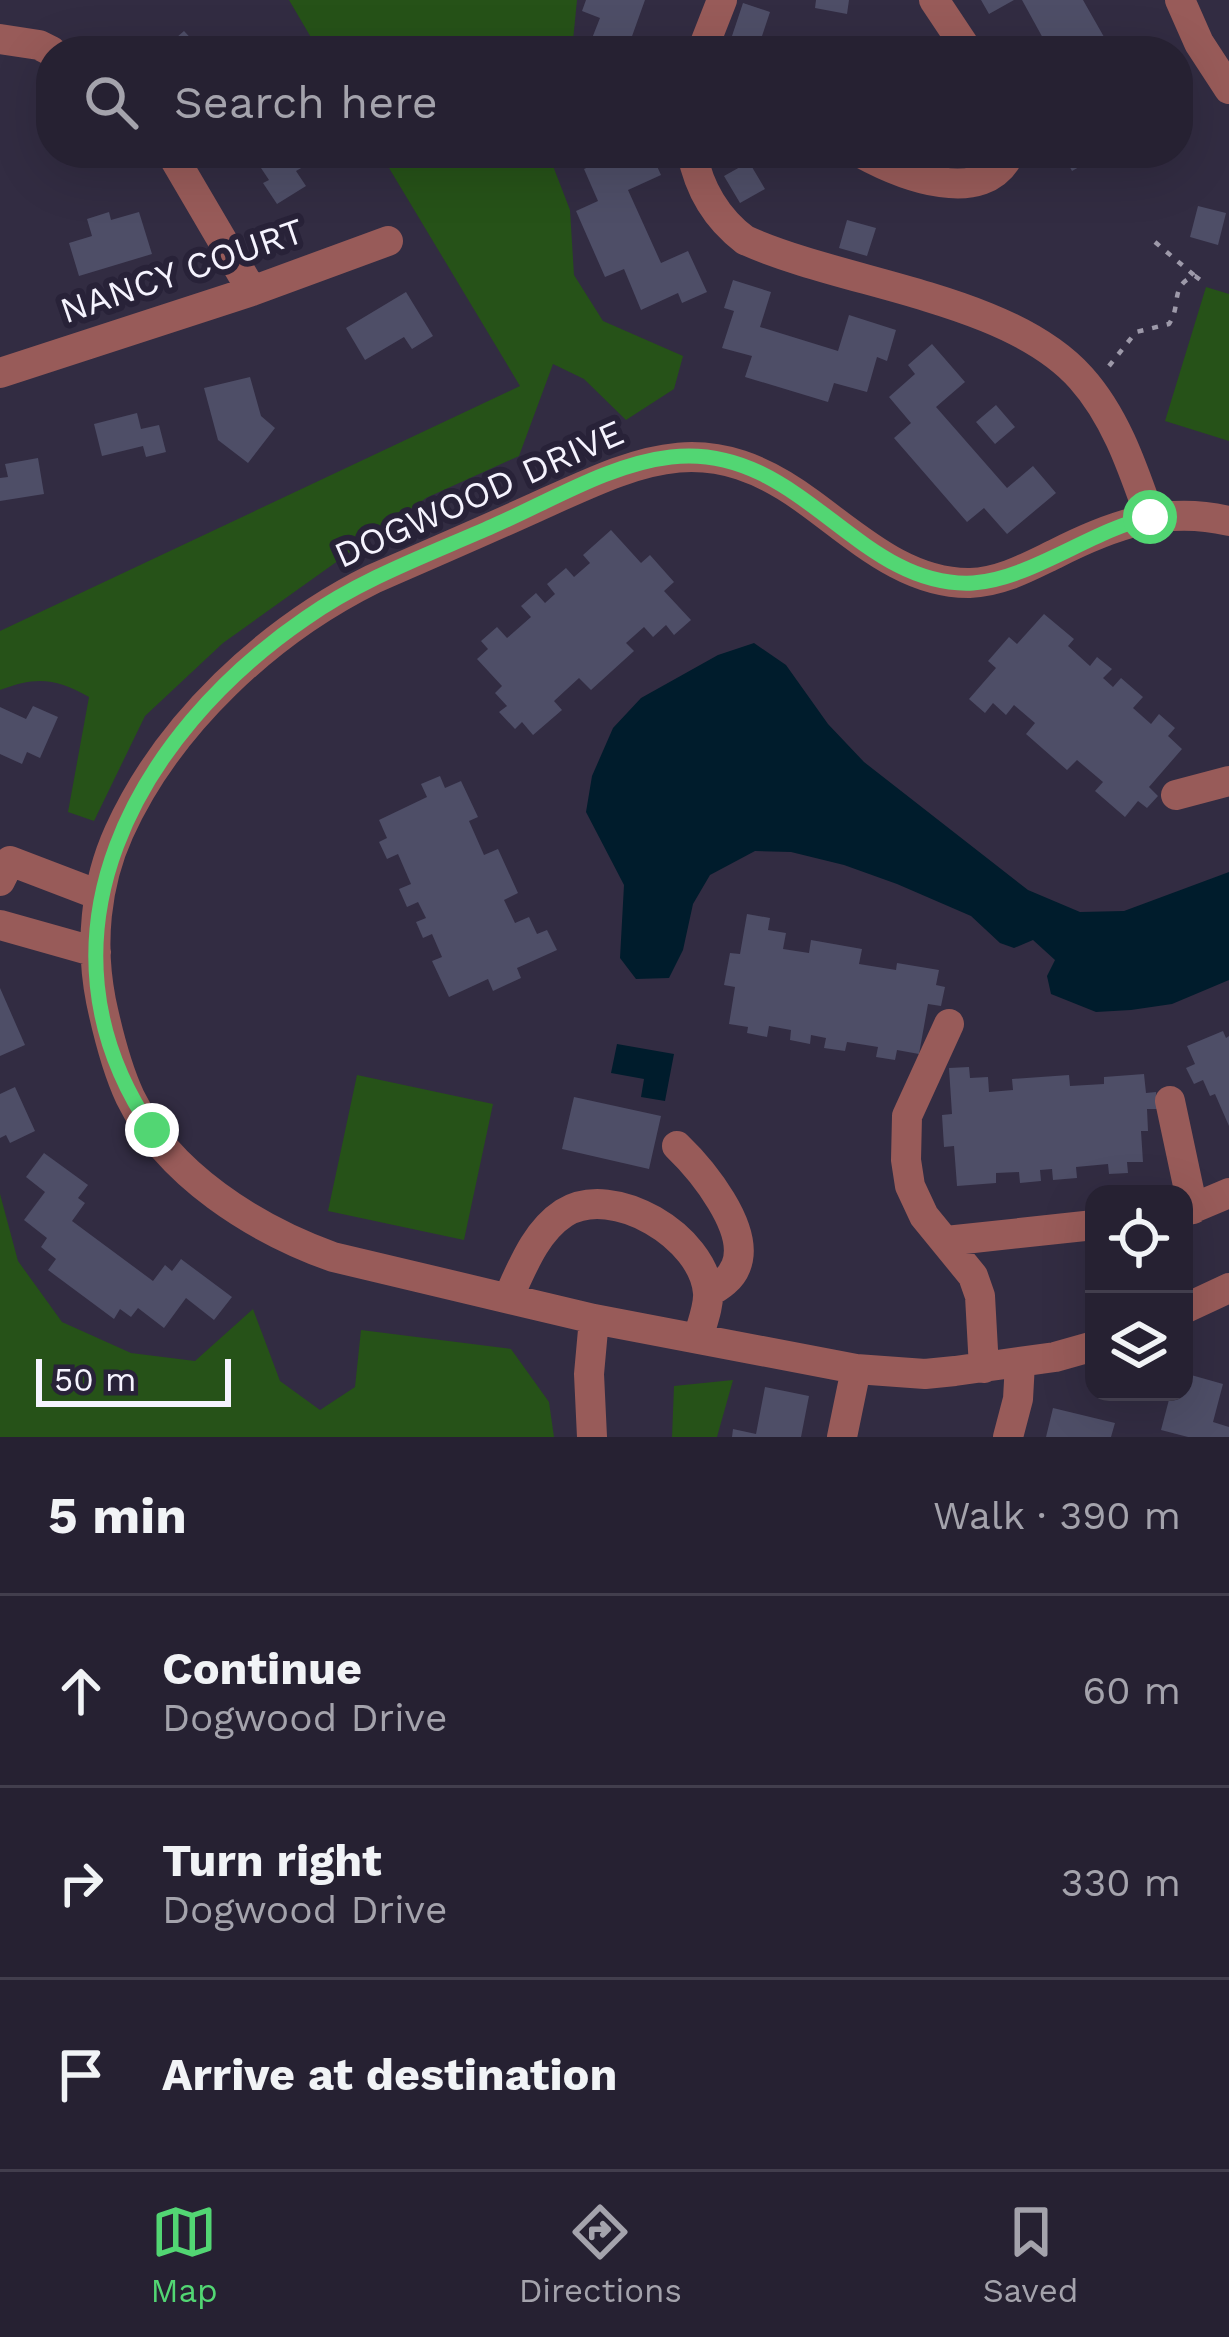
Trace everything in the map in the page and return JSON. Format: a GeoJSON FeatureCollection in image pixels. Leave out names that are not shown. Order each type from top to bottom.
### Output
{"type":"FeatureCollection","features":[{"type":"Feature","properties":{"kind":"street"},"geometry":{"type":"LineString","coordinates":[[709,36],[722,0]]}},
{"type":"Feature","properties":{"kind":"street"},"geometry":{"type":"LineString","coordinates":[[934,0],[958,36]]}},
{"type":"Feature","properties":{"kind":"street"},"geometry":{"type":"LineString","coordinates":[[1180,0],[1199,43],[1229,88]]}},
{"type":"Feature","properties":{"kind":"street"},"geometry":{"type":"LineString","coordinates":[[1,32],[36,45]]}},
{"type":"Feature","properties":{"kind":"street"},"geometry":{"type":"LineString","coordinates":[[180,168],[252,291]]}},
{"type":"Feature","properties":{"kind":"street"},"geometry":{"type":"LineString","coordinates":[[697,168],[718,215],[746,240],[1018,330],[1065,362],[1090,389],[1116,430],[1150,517]]}},
{"type":"Feature","properties":{"kind":"street"},"geometry":{"type":"LineString","coordinates":[[899,168],[927,179],[956,182],[983,181],[1001,168]]}},
{"type":"Feature","properties":{"kind":"street","name":"NANCY COURT"},"geometry":{"type":"LineString","coordinates":[[0,374],[388,241]]}},
{"type":"Feature","properties":{"kind":"street","name":"DOGWOOD DRIVE"},"geometry":{"type":"LineString","coordinates":[[1085,1348],[1020,1363],[925,1374],[856,1369],[594,1318],[295,1243],[214,1193],[180,1162],[132,1101],[106,1022],[95,952],[99,895],[119,832],[166,756],[200,713],[276,640],[373,579],[642,462],[695,456],[767,474],[892,562],[942,580],[970,583],[998,579],[1117,525],[1150,517],[1174,514],[1229,521]]}},
{"type":"Feature","properties":{"kind":"street"},"geometry":{"type":"LineString","coordinates":[[1176,795],[1229,781]]}},
{"type":"Feature","properties":{"kind":"street"},"geometry":{"type":"LineString","coordinates":[[0,881],[10,861],[99,895]]}},
{"type":"Feature","properties":{"kind":"street"},"geometry":{"type":"LineString","coordinates":[[0,925],[95,952]]}},
{"type":"Feature","properties":{"kind":"street"},"geometry":{"type":"LineString","coordinates":[[949,1024],[908,1116],[906,1160],[910,1186],[923,1216],[973,1276],[980,1296],[984,1368]]}},
{"type":"Feature","properties":{"kind":"street"},"geometry":{"type":"LineString","coordinates":[[1170,1102],[1184,1185]]}},
{"type":"Feature","properties":{"kind":"street"},"geometry":{"type":"LineString","coordinates":[[677,1146],[706,1173],[739,1250],[736,1267],[708,1293]]}},
{"type":"Feature","properties":{"kind":"street"},"geometry":{"type":"LineString","coordinates":[[1193,1208],[1229,1193]]}},
{"type":"Feature","properties":{"kind":"street"},"geometry":{"type":"LineString","coordinates":[[508,1298],[544,1231],[566,1212],[591,1204],[613,1205],[665,1227],[684,1243],[708,1293],[698,1339]]}},
{"type":"Feature","properties":{"kind":"street"},"geometry":{"type":"LineString","coordinates":[[946,1240],[1085,1226]]}},
{"type":"Feature","properties":{"kind":"street"},"geometry":{"type":"LineString","coordinates":[[1193,1305],[1229,1288]]}},
{"type":"Feature","properties":{"kind":"street"},"geometry":{"type":"LineString","coordinates":[[592,1437],[589,1374],[594,1318]]}},
{"type":"Feature","properties":{"kind":"street"},"geometry":{"type":"LineString","coordinates":[[1009,1437],[1020,1363]]}},
{"type":"Feature","properties":{"kind":"street"},"geometry":{"type":"LineString","coordinates":[[842,1437],[856,1369]]}},
{"type":"Feature","properties":{"kind":"path"},"geometry":{"type":"LineString","coordinates":[[1155,242],[1206,284]]}},
{"type":"Feature","properties":{"kind":"path"},"geometry":{"type":"LineString","coordinates":[[1105,370],[1136,332],[1169,324],[1177,308],[1177,289],[1195,276]]}},
{"type":"Feature","properties":{"kind":"green space"},"geometry":{"type":"Polygon","coordinates":[[[289,0],[577,0],[573,36],[310,36],[289,0]]]}},
{"type":"Feature","properties":{"kind":"green space"},"geometry":{"type":"Polygon","coordinates":[[[389,168],[554,168],[570,210],[574,275],[603,321],[683,356],[674,389],[626,420],[584,379],[553,364],[519,456],[426,498],[223,643],[145,716],[94,821],[68,812],[89,697],[46,681],[0,690],[0,631],[520,386],[389,168]]]}},
{"type":"Feature","properties":{"kind":"green space"},"geometry":{"type":"Polygon","coordinates":[[[1206,287],[1229,294],[1229,441],[1165,421],[1206,287]]]}},
{"type":"Feature","properties":{"kind":"green space"},"geometry":{"type":"Polygon","coordinates":[[[357,1075],[493,1104],[464,1240],[328,1211],[357,1075]]]}},
{"type":"Feature","properties":{"kind":"green space"},"geometry":{"type":"Polygon","coordinates":[[[0,1194],[18,1261],[62,1322],[131,1353],[195,1361],[253,1309],[280,1381],[320,1410],[355,1387],[361,1330],[511,1349],[549,1402],[554,1437],[0,1437],[0,1194]]]}},
{"type":"Feature","properties":{"kind":"green space"},"geometry":{"type":"Polygon","coordinates":[[[733,1380],[717,1437],[672,1437],[674,1386],[733,1380]]]}},
{"type":"Feature","properties":{"kind":"water"},"geometry":{"type":"Polygon","coordinates":[[[754,643],[786,665],[828,724],[864,762],[1028,890],[1080,912],[1124,911],[1229,872],[1229,980],[1172,1004],[1096,1012],[1051,994],[1047,976],[1055,960],[1033,940],[1014,948],[1000,943],[971,916],[844,865],[791,852],[755,851],[710,875],[693,904],[683,950],[669,978],[636,979],[620,958],[624,885],[586,812],[592,776],[613,728],[641,698],[718,655],[754,643]]]}},
{"type":"Feature","properties":{"kind":"water"},"geometry":{"type":"Polygon","coordinates":[[[617,1044],[674,1054],[665,1101],[641,1097],[644,1079],[611,1073],[617,1044]]]}},
{"type":"Feature","properties":{"kind":"building"},"geometry":{"type":"Polygon","coordinates":[[[586,0],[645,0],[632,36],[593,36],[600,18],[582,11],[586,0]]]}},
{"type":"Feature","properties":{"kind":"building"},"geometry":{"type":"Polygon","coordinates":[[[816,0],[849,0],[847,14],[815,8],[816,0]]]}},
{"type":"Feature","properties":{"kind":"building"},"geometry":{"type":"Polygon","coordinates":[[[981,0],[1014,0],[989,14],[981,0]]]}},
{"type":"Feature","properties":{"kind":"building"},"geometry":{"type":"Polygon","coordinates":[[[1022,0],[1083,0],[1103,36],[1042,36],[1022,0]]]}},
{"type":"Feature","properties":{"kind":"building"},"geometry":{"type":"Polygon","coordinates":[[[743,3],[770,12],[762,36],[732,36],[743,3]]]}},
{"type":"Feature","properties":{"kind":"building"},"geometry":{"type":"Polygon","coordinates":[[[261,168],[301,168],[296,171],[306,186],[277,204],[263,183],[269,180],[261,168]]]}},
{"type":"Feature","properties":{"kind":"building"},"geometry":{"type":"Polygon","coordinates":[[[658,168],[661,175],[628,190],[661,263],[688,251],[707,292],[682,303],[678,293],[641,310],[624,269],[605,277],[576,211],[598,201],[584,169],[658,168]]]}},
{"type":"Feature","properties":{"kind":"building"},"geometry":{"type":"Polygon","coordinates":[[[738,168],[753,168],[765,189],[740,203],[724,176],[738,168]]]}},
{"type":"Feature","properties":{"kind":"building"},"geometry":{"type":"Polygon","coordinates":[[[1198,206],[1226,213],[1218,245],[1190,237],[1198,206]]]}},
{"type":"Feature","properties":{"kind":"building"},"geometry":{"type":"Polygon","coordinates":[[[109,212],[111,220],[139,212],[152,254],[79,276],[69,243],[92,236],[87,219],[109,212]]]}},
{"type":"Feature","properties":{"kind":"building"},"geometry":{"type":"Polygon","coordinates":[[[847,220],[876,228],[867,256],[839,248],[847,220]]]}},
{"type":"Feature","properties":{"kind":"building"},"geometry":{"type":"Polygon","coordinates":[[[733,280],[771,292],[760,327],[838,351],[849,315],[896,330],[887,361],[877,357],[867,392],[834,383],[828,402],[745,377],[752,356],[722,348],[734,311],[724,308],[733,280]]]}},
{"type":"Feature","properties":{"kind":"building"},"geometry":{"type":"Polygon","coordinates":[[[406,292],[433,336],[412,349],[404,337],[365,360],[346,328],[406,292]]]}},
{"type":"Feature","properties":{"kind":"building"},"geometry":{"type":"Polygon","coordinates":[[[932,344],[965,382],[936,407],[1007,488],[1033,466],[1056,493],[1007,534],[984,508],[967,522],[894,438],[911,423],[889,397],[915,374],[908,365],[932,344]]]}},
{"type":"Feature","properties":{"kind":"building"},"geometry":{"type":"Polygon","coordinates":[[[250,377],[261,416],[275,428],[248,463],[218,440],[204,388],[250,377]]]}},
{"type":"Feature","properties":{"kind":"building"},"geometry":{"type":"Polygon","coordinates":[[[996,405],[1015,427],[995,444],[976,422],[996,405]]]}},
{"type":"Feature","properties":{"kind":"building"},"geometry":{"type":"Polygon","coordinates":[[[137,413],[141,429],[159,425],[166,452],[146,457],[143,446],[102,456],[94,424],[137,413]]]}},
{"type":"Feature","properties":{"kind":"building"},"geometry":{"type":"Polygon","coordinates":[[[38,458],[44,494],[0,501],[0,478],[8,477],[5,464],[38,458]]]}},
{"type":"Feature","properties":{"kind":"building"},"geometry":{"type":"Polygon","coordinates":[[[611,530],[641,563],[650,555],[674,582],[664,591],[691,620],[674,635],[666,625],[653,637],[644,627],[626,643],[634,651],[591,690],[579,678],[554,701],[562,710],[533,735],[522,722],[515,729],[499,712],[507,706],[495,693],[502,686],[477,659],[488,649],[481,641],[497,627],[507,638],[531,617],[521,606],[536,593],[545,603],[555,594],[547,584],[566,568],[574,577],[590,563],[583,555],[611,530]]]}},
{"type":"Feature","properties":{"kind":"building"},"geometry":{"type":"Polygon","coordinates":[[[1044,614],[1074,639],[1068,646],[1090,666],[1097,657],[1112,669],[1103,678],[1113,687],[1121,678],[1143,697],[1133,708],[1151,724],[1159,714],[1175,728],[1168,736],[1182,749],[1149,787],[1158,796],[1147,808],[1138,801],[1125,817],[1095,791],[1103,782],[1077,760],[1067,770],[1026,734],[1035,723],[1014,705],[1006,715],[993,703],[985,713],[969,699],[996,668],[988,661],[1009,637],[1017,644],[1044,614]]]}},
{"type":"Feature","properties":{"kind":"building"},"geometry":{"type":"Polygon","coordinates":[[[33,706],[58,717],[40,758],[27,752],[22,764],[0,754],[0,707],[26,719],[33,706]]]}},
{"type":"Feature","properties":{"kind":"building"},"geometry":{"type":"Polygon","coordinates":[[[440,776],[445,788],[461,781],[478,817],[469,821],[484,855],[498,849],[518,893],[504,900],[515,923],[529,917],[537,934],[547,930],[557,950],[517,968],[521,978],[493,991],[488,979],[449,997],[432,961],[442,957],[432,934],[423,938],[416,922],[426,918],[418,902],[407,907],[399,889],[411,884],[398,854],[387,859],[379,842],[387,838],[379,820],[427,797],[421,784],[440,776]]]}},
{"type":"Feature","properties":{"kind":"building"},"geometry":{"type":"Polygon","coordinates":[[[747,914],[770,918],[768,930],[786,933],[783,949],[809,953],[811,940],[862,949],[859,964],[896,970],[897,963],[939,970],[936,985],[945,987],[941,1006],[928,1004],[919,1054],[897,1050],[895,1060],[876,1057],[878,1047],[847,1042],[845,1051],[824,1048],[826,1038],[811,1035],[810,1044],[790,1040],[791,1030],[769,1026],[767,1037],[729,1024],[735,987],[724,985],[730,953],[740,954],[747,914]]]}},
{"type":"Feature","properties":{"kind":"building"},"geometry":{"type":"Polygon","coordinates":[[[0,988],[25,1045],[0,1056],[0,988]]]}},
{"type":"Feature","properties":{"kind":"building"},"geometry":{"type":"Polygon","coordinates":[[[1223,1031],[1229,1036],[1229,1126],[1215,1094],[1210,1096],[1203,1080],[1194,1084],[1186,1068],[1195,1064],[1187,1046],[1223,1031]]]}},
{"type":"Feature","properties":{"kind":"building"},"geometry":{"type":"Polygon","coordinates":[[[969,1067],[970,1078],[988,1077],[989,1092],[1013,1090],[1012,1079],[1069,1075],[1070,1086],[1144,1074],[1146,1093],[1156,1092],[1158,1109],[1147,1109],[1148,1131],[1141,1131],[1143,1162],[1127,1162],[1128,1173],[1109,1174],[1108,1164],[1076,1167],[1077,1178],[1053,1180],[1052,1169],[1040,1170],[1041,1181],[1020,1183],[1019,1172],[996,1173],[996,1183],[957,1186],[954,1146],[944,1147],[942,1115],[952,1114],[949,1068],[969,1067]]]}},
{"type":"Feature","properties":{"kind":"building"},"geometry":{"type":"Polygon","coordinates":[[[15,1087],[35,1131],[10,1143],[6,1135],[0,1138],[0,1094],[15,1087]]]}},
{"type":"Feature","properties":{"kind":"building"},"geometry":{"type":"Polygon","coordinates":[[[574,1097],[661,1116],[649,1169],[562,1149],[574,1097]]]}},
{"type":"Feature","properties":{"kind":"building"},"geometry":{"type":"Polygon","coordinates":[[[44,1153],[88,1185],[78,1198],[85,1203],[72,1221],[153,1281],[165,1265],[172,1271],[181,1259],[232,1297],[214,1320],[186,1298],[164,1328],[138,1308],[131,1317],[120,1309],[114,1319],[48,1270],[56,1259],[41,1247],[47,1238],[24,1220],[45,1192],[26,1177],[44,1153]]]}},
{"type":"Feature","properties":{"kind":"building"},"geometry":{"type":"Polygon","coordinates":[[[1193,1376],[1223,1384],[1213,1422],[1229,1427],[1229,1437],[1188,1437],[1161,1430],[1169,1401],[1193,1401],[1193,1376]]]}},
{"type":"Feature","properties":{"kind":"building"},"geometry":{"type":"Polygon","coordinates":[[[765,1387],[809,1396],[801,1437],[732,1437],[733,1429],[756,1434],[765,1387]]]}},
{"type":"Feature","properties":{"kind":"building"},"geometry":{"type":"Polygon","coordinates":[[[1053,1408],[1115,1423],[1111,1437],[1046,1437],[1053,1408]]]}},
{"type":"Feature","properties":{"kind":"route"},"geometry":{"type":"LineString","coordinates":[[152,1130],[132,1101],[119,1069],[97,977],[99,895],[108,862],[138,797],[200,713],[276,640],[345,593],[611,474],[670,457],[717,459],[767,474],[892,562],[942,580],[998,579],[1090,536],[1150,517]]}}]}
